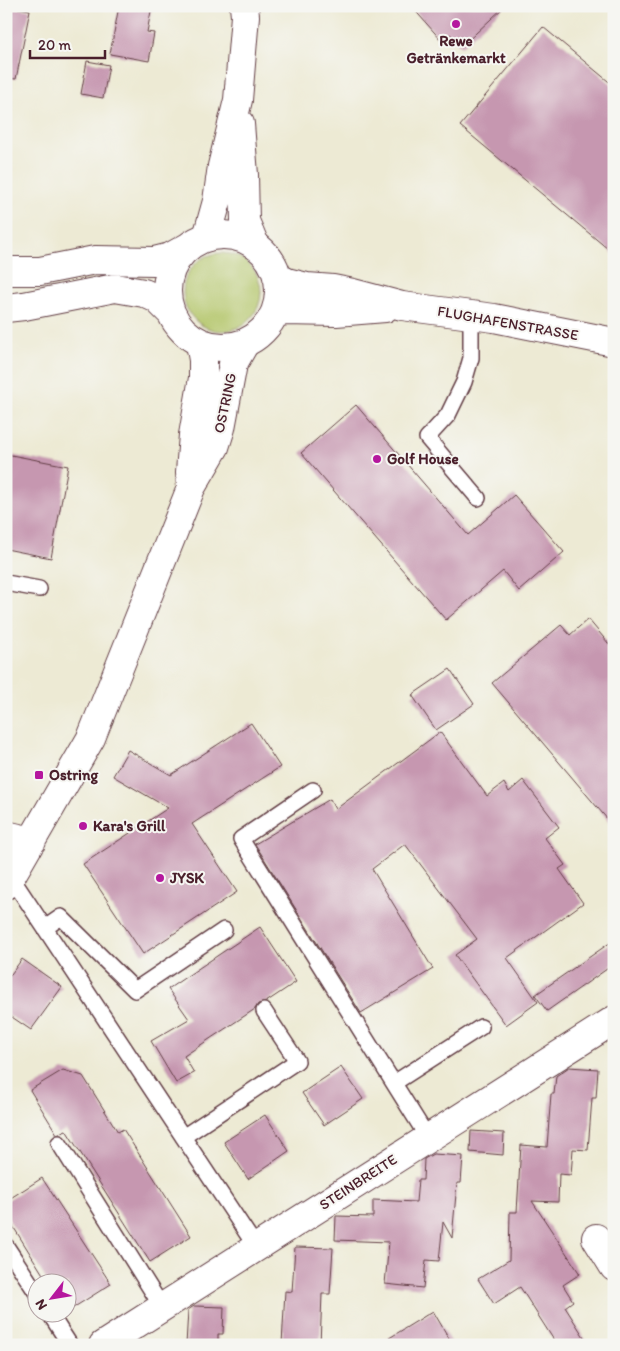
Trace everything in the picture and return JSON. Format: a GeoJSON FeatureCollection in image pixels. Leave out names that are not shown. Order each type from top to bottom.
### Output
{"type":"FeatureCollection","features":[{"type":"Feature","properties":{"kind":"street"},"geometry":{"type":"LineString","coordinates":[[238,100],[244,175],[244,221],[255,244],[272,264],[277,277],[279,296],[274,314],[267,326],[257,336],[245,343],[227,348],[208,346],[187,335],[177,324],[170,311],[166,293],[168,276],[176,260],[197,242],[217,201],[222,166],[238,100],[246,16],[244,6]]}},
{"type":"Feature","properties":{"kind":"street"},"geometry":{"type":"LineString","coordinates":[[6,271],[40,271],[95,260],[154,260],[170,257],[197,242],[223,235],[240,237],[255,244]]}},
{"type":"Feature","properties":{"kind":"street","name":"FLUGHAFENSTRASSE"},"geometry":{"type":"LineString","coordinates":[[277,277],[287,282],[307,287],[346,292],[402,306],[494,318],[614,342]]}},
{"type":"Feature","properties":{"kind":"street"},"geometry":{"type":"LineString","coordinates":[[6,308],[115,288],[144,293],[158,299],[170,311]]}},
{"type":"Feature","properties":{"kind":"street","name":"FLUGHAFENSTRASSE"},"geometry":{"type":"LineString","coordinates":[[274,314],[285,311],[336,312],[402,306]]}},
{"type":"Feature","properties":{"kind":"street","name":"OSTRING"},"geometry":{"type":"LineString","coordinates":[[191,488],[192,435],[203,378],[203,360],[200,343]]}},
{"type":"Feature","properties":{"kind":"street","name":"OSTRING"},"geometry":{"type":"LineString","coordinates":[[9,881],[19,838],[91,738],[191,488],[215,447],[221,428],[233,364],[245,343]]}},
{"type":"Feature","properties":{"kind":"street","name":"STEINBREITE"},"geometry":{"type":"LineString","coordinates":[[103,1345],[614,1020]]}},
{"type":"Feature","properties":{"kind":"street"},"geometry":{"type":"LineString","coordinates":[[596,1238],[614,1267]]}},
{"type":"Feature","properties":{"kind":"lane"},"geometry":{"type":"LineString","coordinates":[[471,315],[471,358],[464,382],[448,416],[427,438],[478,498]]}},
{"type":"Feature","properties":{"kind":"lane"},"geometry":{"type":"LineString","coordinates":[[6,583],[40,589]]}},
{"type":"Feature","properties":{"kind":"lane"},"geometry":{"type":"LineString","coordinates":[[313,790],[241,838],[428,1138]]}},
{"type":"Feature","properties":{"kind":"lane"},"geometry":{"type":"LineString","coordinates":[[9,881],[45,928],[256,1247]]}},
{"type":"Feature","properties":{"kind":"lane"},"geometry":{"type":"LineString","coordinates":[[45,928],[61,917],[136,990],[224,930]]}},
{"type":"Feature","properties":{"kind":"lane"},"geometry":{"type":"LineString","coordinates":[[183,1137],[297,1062],[264,1011]]}},
{"type":"Feature","properties":{"kind":"lane"},"geometry":{"type":"LineString","coordinates":[[394,1083],[481,1027]]}},
{"type":"Feature","properties":{"kind":"lane"},"geometry":{"type":"LineString","coordinates":[[58,1143],[162,1308]]}},
{"type":"Feature","properties":{"kind":"lane"},"geometry":{"type":"LineString","coordinates":[[6,1246],[28,1280]]}},
{"type":"Feature","properties":{"kind":"lane"},"geometry":{"type":"LineString","coordinates":[[56,1324],[70,1345]]}},
{"type":"Feature","properties":{"kind":"green space"},"geometry":{"type":"Polygon","coordinates":[[[222,253],[237,256],[249,265],[258,277],[261,292],[258,307],[249,319],[237,328],[222,331],[207,328],[195,319],[186,307],[183,292],[186,277],[195,265],[207,256],[222,253]]]}},
{"type":"Feature","properties":{"kind":"building"},"geometry":{"type":"Polygon","coordinates":[[[6,6],[30,10],[16,79],[6,78],[6,6]]]}},
{"type":"Feature","properties":{"kind":"building"},"geometry":{"type":"Polygon","coordinates":[[[119,6],[152,6],[147,32],[154,33],[149,61],[110,54],[119,6]]]}},
{"type":"Feature","properties":{"kind":"building","name":"Rewe Getränkemarkt"},"geometry":{"type":"Polygon","coordinates":[[[411,6],[505,6],[461,47],[450,34],[442,41],[411,6]]]}},
{"type":"Feature","properties":{"kind":"building"},"geometry":{"type":"Polygon","coordinates":[[[543,27],[614,86],[614,254],[460,126],[543,27]]]}},
{"type":"Feature","properties":{"kind":"building"},"geometry":{"type":"Polygon","coordinates":[[[87,61],[109,65],[103,98],[81,94],[87,61]]]}},
{"type":"Feature","properties":{"kind":"building"},"geometry":{"type":"Polygon","coordinates":[[[356,405],[468,535],[514,495],[564,552],[519,591],[503,571],[446,620],[301,453],[356,405]]]}},
{"type":"Feature","properties":{"kind":"building"},"geometry":{"type":"Polygon","coordinates":[[[6,454],[68,466],[51,558],[6,549],[6,454]]]}},
{"type":"Feature","properties":{"kind":"building"},"geometry":{"type":"Polygon","coordinates":[[[588,619],[614,650],[614,827],[492,683],[561,625],[570,635],[588,619]]]}},
{"type":"Feature","properties":{"kind":"building"},"geometry":{"type":"Polygon","coordinates":[[[450,669],[474,704],[436,730],[412,695],[450,669]]]}},
{"type":"Feature","properties":{"kind":"building","name":"JYSK"},"geometry":{"type":"Polygon","coordinates":[[[251,723],[280,767],[192,824],[237,892],[143,954],[83,864],[168,808],[113,776],[128,750],[171,775],[251,723]]]}},
{"type":"Feature","properties":{"kind":"building"},"geometry":{"type":"Polygon","coordinates":[[[440,732],[487,796],[504,783],[509,792],[523,780],[559,827],[545,838],[565,865],[559,869],[583,903],[507,958],[538,1002],[506,1025],[455,955],[477,939],[405,844],[372,869],[433,969],[361,1013],[255,844],[330,799],[336,809],[440,732]]]}},
{"type":"Feature","properties":{"kind":"building"},"geometry":{"type":"Polygon","coordinates":[[[260,927],[296,982],[266,1002],[258,1004],[255,1009],[184,1056],[194,1073],[176,1083],[151,1041],[189,1019],[168,989],[260,927]]]}},
{"type":"Feature","properties":{"kind":"building"},"geometry":{"type":"Polygon","coordinates":[[[614,940],[614,964],[547,1011],[535,995],[614,940]]]}},
{"type":"Feature","properties":{"kind":"building"},"geometry":{"type":"Polygon","coordinates":[[[22,959],[62,987],[31,1030],[6,1013],[6,981],[22,959]]]}},
{"type":"Feature","properties":{"kind":"building"},"geometry":{"type":"Polygon","coordinates":[[[341,1067],[363,1099],[324,1125],[302,1093],[341,1067]]]}},
{"type":"Feature","properties":{"kind":"building"},"geometry":{"type":"Polygon","coordinates":[[[569,1067],[598,1069],[596,1098],[592,1098],[588,1150],[573,1149],[571,1175],[559,1174],[558,1202],[532,1201],[580,1274],[563,1285],[573,1301],[565,1307],[589,1345],[557,1345],[520,1287],[494,1304],[478,1279],[509,1260],[510,1212],[517,1212],[521,1145],[547,1147],[551,1094],[554,1094],[556,1076],[569,1067]]]}},
{"type":"Feature","properties":{"kind":"building"},"geometry":{"type":"Polygon","coordinates":[[[63,1070],[83,1076],[118,1132],[123,1129],[191,1236],[150,1262],[66,1130],[57,1134],[30,1090],[63,1070]]]}},
{"type":"Feature","properties":{"kind":"building"},"geometry":{"type":"Polygon","coordinates":[[[265,1115],[289,1151],[248,1179],[224,1142],[265,1115]]]}},
{"type":"Feature","properties":{"kind":"building"},"geometry":{"type":"Polygon","coordinates":[[[471,1131],[504,1133],[503,1155],[470,1152],[471,1131]]]}},
{"type":"Feature","properties":{"kind":"building"},"geometry":{"type":"Polygon","coordinates":[[[433,1154],[463,1156],[461,1183],[457,1183],[452,1238],[443,1222],[439,1261],[426,1260],[423,1288],[385,1284],[389,1242],[335,1240],[336,1216],[373,1217],[373,1200],[416,1202],[418,1180],[423,1180],[424,1159],[433,1154]]]}},
{"type":"Feature","properties":{"kind":"building"},"geometry":{"type":"Polygon","coordinates":[[[42,1178],[111,1284],[78,1305],[78,1274],[43,1274],[6,1215],[6,1201],[42,1178]]]}},
{"type":"Feature","properties":{"kind":"building"},"geometry":{"type":"Polygon","coordinates":[[[295,1247],[333,1248],[330,1294],[322,1294],[320,1345],[282,1344],[285,1291],[292,1292],[295,1247]]]}},
{"type":"Feature","properties":{"kind":"building"},"geometry":{"type":"Polygon","coordinates":[[[194,1306],[224,1307],[223,1334],[218,1334],[218,1345],[186,1345],[188,1310],[194,1306]]]}},
{"type":"Feature","properties":{"kind":"building"},"geometry":{"type":"Polygon","coordinates":[[[433,1311],[453,1345],[378,1345],[433,1311]]]}},
{"type":"Feature","properties":{"kind":"place","name":"Rewe Getränkemarkt"},"geometry":{"type":"Point","coordinates":[456,24]}},
{"type":"Feature","properties":{"kind":"place","name":"Golf House"},"geometry":{"type":"Point","coordinates":[377,459]}},
{"type":"Feature","properties":{"kind":"place","name":"Ostring"},"geometry":{"type":"Point","coordinates":[39,775]}},
{"type":"Feature","properties":{"kind":"place","name":"Kara's Grill"},"geometry":{"type":"Point","coordinates":[83,826]}},
{"type":"Feature","properties":{"kind":"place","name":"JYSK"},"geometry":{"type":"Point","coordinates":[160,878]}}]}
